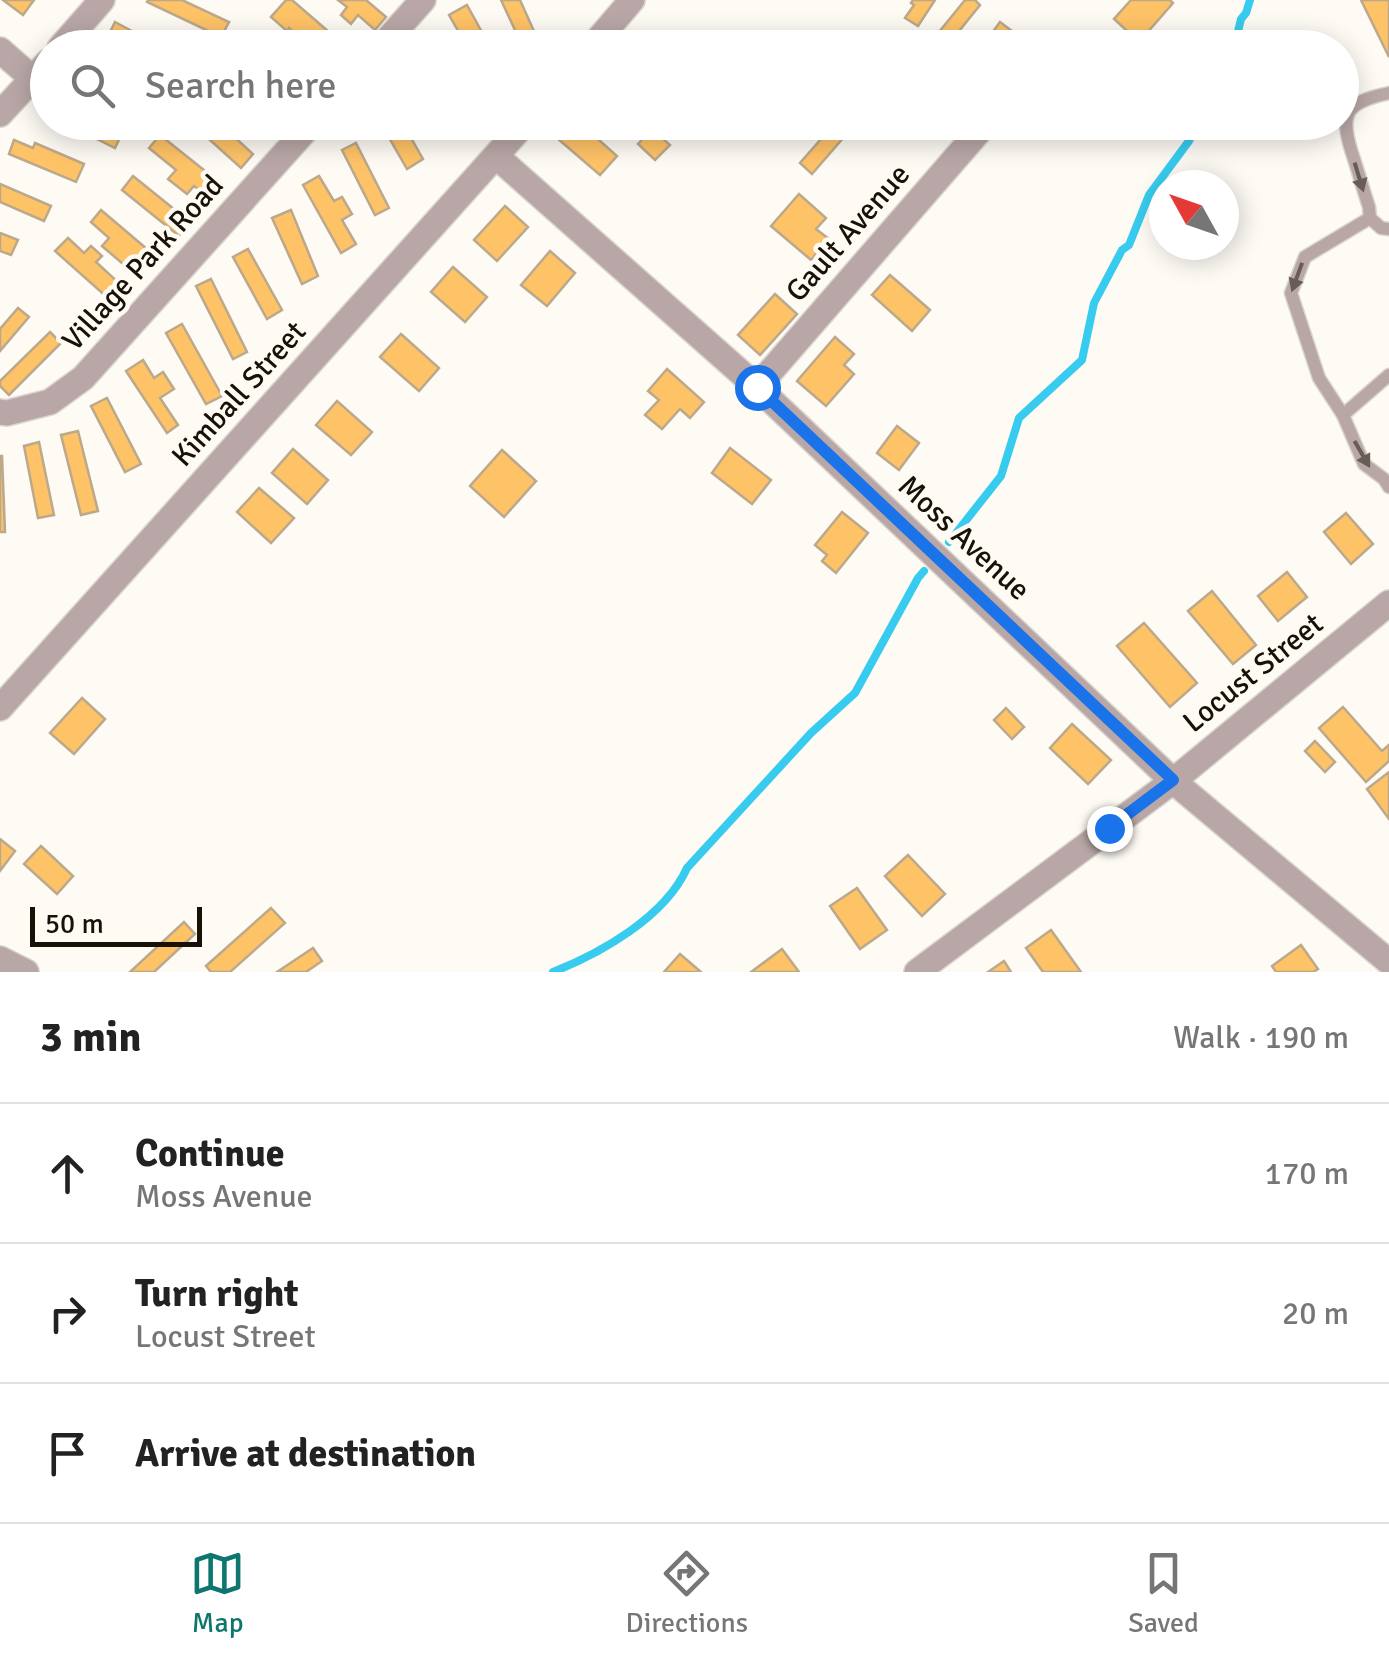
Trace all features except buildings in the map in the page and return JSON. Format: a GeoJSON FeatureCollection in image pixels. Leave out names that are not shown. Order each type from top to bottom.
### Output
{"type":"FeatureCollection","features":[{"type":"Feature","properties":{"kind":"street"},"geometry":{"type":"LineString","coordinates":[[76,30],[102,0]]}},
{"type":"Feature","properties":{"kind":"street"},"geometry":{"type":"LineString","coordinates":[[396,30],[423,0]]}},
{"type":"Feature","properties":{"kind":"street"},"geometry":{"type":"LineString","coordinates":[[606,30],[632,0]]}},
{"type":"Feature","properties":{"kind":"street"},"geometry":{"type":"LineString","coordinates":[[0,50],[30,65]]}},
{"type":"Feature","properties":{"kind":"street"},"geometry":{"type":"LineString","coordinates":[[0,114],[30,81]]}},
{"type":"Feature","properties":{"kind":"street","name":"Village Park Road"},"geometry":{"type":"LineString","coordinates":[[0,412],[50,402],[83,378],[297,140]]}},
{"type":"Feature","properties":{"kind":"street","name":"Kimball Street"},"geometry":{"type":"LineString","coordinates":[[0,708],[511,140]]}},
{"type":"Feature","properties":{"kind":"street","name":"Gault Avenue"},"geometry":{"type":"LineString","coordinates":[[757,387],[971,140]]}},
{"type":"Feature","properties":{"kind":"street","name":"Moss Avenue"},"geometry":{"type":"LineString","coordinates":[[497,157],[757,387],[1173,780],[1389,962]]}},
{"type":"Feature","properties":{"kind":"street","name":"Locust Street"},"geometry":{"type":"LineString","coordinates":[[918,972],[1173,780],[1389,603]]}},
{"type":"Feature","properties":{"kind":"street"},"geometry":{"type":"LineString","coordinates":[[0,960],[26,972]]}},
{"type":"Feature","properties":{"kind":"lane"},"geometry":{"type":"LineString","coordinates":[[1359,104],[1389,94]]}},
{"type":"Feature","properties":{"kind":"lane"},"geometry":{"type":"LineString","coordinates":[[1348,140],[1370,218],[1381,228],[1389,229]]}},
{"type":"Feature","properties":{"kind":"lane"},"geometry":{"type":"LineString","coordinates":[[1370,218],[1305,256],[1290,293],[1318,378],[1343,415],[1364,464],[1389,487]]}},
{"type":"Feature","properties":{"kind":"lane"},"geometry":{"type":"LineString","coordinates":[[1343,415],[1385,384]]}},
{"type":"Feature","properties":{"kind":"waterway"},"geometry":{"type":"LineString","coordinates":[[1238,30],[1250,0]]}},
{"type":"Feature","properties":{"kind":"waterway"},"geometry":{"type":"LineString","coordinates":[[949,542],[1001,476],[1019,418],[1082,360],[1094,303],[1122,250],[1129,245],[1149,195],[1189,140]]}},
{"type":"Feature","properties":{"kind":"waterway"},"geometry":{"type":"LineString","coordinates":[[553,972],[611,944],[664,902],[687,868],[811,733],[855,693],[924,571]]}},
{"type":"Feature","properties":{"kind":"route"},"geometry":{"type":"LineString","coordinates":[[757,387],[1173,780],[1109,828]]}}]}
